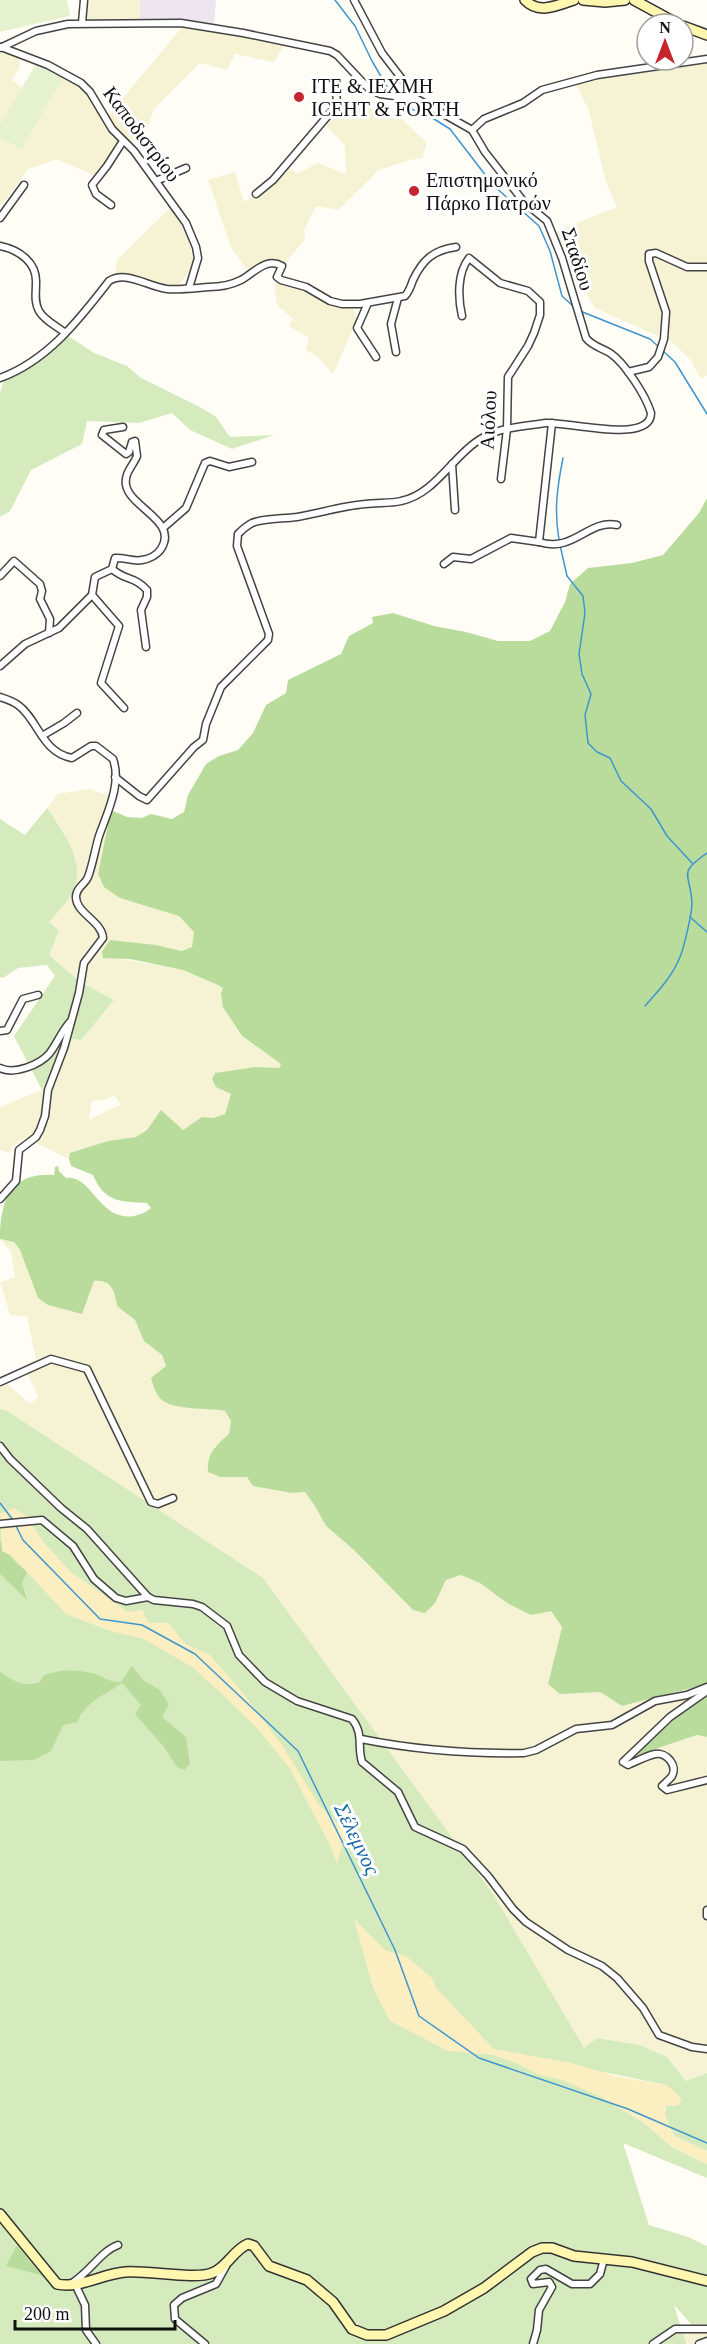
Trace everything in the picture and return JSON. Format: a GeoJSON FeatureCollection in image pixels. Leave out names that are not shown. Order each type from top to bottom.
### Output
{"type":"FeatureCollection","features":[{"type":"Feature","properties":{"kind":"main road"},"geometry":{"type":"LineString","coordinates":[[525,0],[537,8],[544,9],[574,0]]}},
{"type":"Feature","properties":{"kind":"main road"},"geometry":{"type":"LineString","coordinates":[[583,0],[605,2],[625,0]]}},
{"type":"Feature","properties":{"kind":"main road"},"geometry":{"type":"LineString","coordinates":[[634,0],[656,12]]}},
{"type":"Feature","properties":{"kind":"main road"},"geometry":{"type":"LineString","coordinates":[[0,2214],[57,2284],[72,2284],[129,2272],[205,2276],[216,2272],[244,2245],[254,2246],[269,2266],[303,2278],[329,2298],[352,2329],[367,2335],[378,2336],[399,2331],[444,2311],[484,2288],[537,2249],[552,2248],[574,2256],[632,2262],[707,2281]]}},
{"type":"Feature","properties":{"kind":"street"},"geometry":{"type":"LineString","coordinates":[[82,23],[84,0]]}},
{"type":"Feature","properties":{"kind":"street"},"geometry":{"type":"LineString","coordinates":[[354,0],[382,54],[405,83],[408,96]]}},
{"type":"Feature","properties":{"kind":"street","name":"Σταδίου"},"geometry":{"type":"LineString","coordinates":[[1,47],[36,31],[82,23],[194,24],[327,50],[337,55],[366,87],[375,92],[408,96],[441,111],[472,130],[485,152],[524,202],[548,221],[562,258],[582,331],[589,342],[616,357],[650,408],[650,420],[646,424],[615,430],[552,423],[507,429],[480,440],[423,491],[411,498],[395,502],[358,504],[298,517],[257,522],[245,527],[238,534],[237,546],[269,638],[221,687],[206,724],[203,741],[194,747],[147,800],[138,796],[115,777]]}},
{"type":"Feature","properties":{"kind":"street","name":"Καποδιστρίου"},"geometry":{"type":"LineString","coordinates":[[1,47],[48,65],[81,83],[94,97],[112,129],[182,216],[196,247],[197,262],[190,277],[189,288]]}},
{"type":"Feature","properties":{"kind":"street"},"geometry":{"type":"LineString","coordinates":[[472,130],[484,119],[523,103],[542,90],[597,75],[707,59]]}},
{"type":"Feature","properties":{"kind":"street"},"geometry":{"type":"LineString","coordinates":[[256,194],[279,174],[331,112],[337,101],[336,93]]}},
{"type":"Feature","properties":{"kind":"street"},"geometry":{"type":"LineString","coordinates":[[111,205],[96,194],[92,185],[108,166],[123,141]]}},
{"type":"Feature","properties":{"kind":"street"},"geometry":{"type":"LineString","coordinates":[[156,181],[186,168]]}},
{"type":"Feature","properties":{"kind":"street"},"geometry":{"type":"LineString","coordinates":[[0,218],[24,185]]}},
{"type":"Feature","properties":{"kind":"street"},"geometry":{"type":"LineString","coordinates":[[0,246],[22,254],[28,261],[36,277],[35,292],[38,309],[42,316],[64,332]]}},
{"type":"Feature","properties":{"kind":"street"},"geometry":{"type":"LineString","coordinates":[[0,378],[33,362],[48,350],[114,278],[137,280],[166,289],[210,287],[232,283],[264,265],[273,263],[282,266],[278,278],[310,289],[330,301],[346,305],[398,298],[408,294],[418,271],[432,254],[456,247]]}},
{"type":"Feature","properties":{"kind":"street"},"geometry":{"type":"LineString","coordinates":[[628,372],[649,367],[661,349],[666,312],[649,261],[649,254],[656,253],[687,267],[707,267]]}},
{"type":"Feature","properties":{"kind":"street","name":"Αιόλου"},"geometry":{"type":"LineString","coordinates":[[462,316],[459,299],[460,284],[465,264],[469,258],[500,283],[528,291],[540,302],[540,315],[534,333],[528,346],[507,376],[507,429],[501,478]]}},
{"type":"Feature","properties":{"kind":"street"},"geometry":{"type":"LineString","coordinates":[[396,352],[391,324],[398,298]]}},
{"type":"Feature","properties":{"kind":"street"},"geometry":{"type":"LineString","coordinates":[[368,303],[357,328],[376,357]]}},
{"type":"Feature","properties":{"kind":"street"},"geometry":{"type":"LineString","coordinates":[[539,542],[552,423]]}},
{"type":"Feature","properties":{"kind":"street"},"geometry":{"type":"LineString","coordinates":[[0,666],[23,646],[59,627],[92,595],[95,577],[112,569],[115,558],[142,560],[158,553],[164,543],[163,528],[127,488],[128,471],[137,456],[135,441],[132,442],[126,454],[102,435],[104,430],[123,427]]}},
{"type":"Feature","properties":{"kind":"street"},"geometry":{"type":"LineString","coordinates":[[163,528],[186,508],[205,463],[210,461],[230,467],[252,462]]}},
{"type":"Feature","properties":{"kind":"street"},"geometry":{"type":"LineString","coordinates":[[452,464],[455,510]]}},
{"type":"Feature","properties":{"kind":"street"},"geometry":{"type":"LineString","coordinates":[[444,564],[453,557],[471,559],[511,538],[552,544],[570,542],[603,525],[616,525]]}},
{"type":"Feature","properties":{"kind":"street"},"geometry":{"type":"LineString","coordinates":[[0,576],[14,561],[36,579],[42,591],[40,599],[49,615],[49,633]]}},
{"type":"Feature","properties":{"kind":"street"},"geometry":{"type":"LineString","coordinates":[[112,569],[121,576],[138,581],[147,590],[147,597],[141,610],[146,647]]}},
{"type":"Feature","properties":{"kind":"street"},"geometry":{"type":"LineString","coordinates":[[92,595],[119,626],[101,683],[124,708]]}},
{"type":"Feature","properties":{"kind":"street"},"geometry":{"type":"LineString","coordinates":[[0,697],[20,707],[54,750],[75,758],[91,746],[96,746],[114,760],[115,777],[112,798],[88,877],[78,887],[76,896],[77,902],[98,927],[103,937],[84,963],[81,987],[64,1048],[48,1090],[45,1116],[40,1130],[36,1137],[19,1150],[17,1177],[0,1199]]}},
{"type":"Feature","properties":{"kind":"street"},"geometry":{"type":"LineString","coordinates":[[42,736],[77,713]]}},
{"type":"Feature","properties":{"kind":"street"},"geometry":{"type":"LineString","coordinates":[[0,1031],[7,1030],[23,999],[38,995]]}},
{"type":"Feature","properties":{"kind":"street"},"geometry":{"type":"LineString","coordinates":[[0,1068],[7,1071],[17,1070],[43,1059],[71,1021]]}},
{"type":"Feature","properties":{"kind":"street"},"geometry":{"type":"LineString","coordinates":[[0,1382],[51,1359],[87,1369],[151,1502],[158,1504],[173,1498]]}},
{"type":"Feature","properties":{"kind":"street"},"geometry":{"type":"LineString","coordinates":[[0,1446],[10,1459],[61,1508],[87,1529],[148,1597],[154,1600],[202,1607],[227,1626],[239,1655],[256,1675],[297,1701],[352,1719],[361,1739],[362,1762],[398,1792],[415,1827],[461,1847],[486,1873],[513,1909],[526,1922],[568,1950],[609,1970],[643,2008],[659,2035],[692,2048],[707,2049]]}},
{"type":"Feature","properties":{"kind":"street"},"geometry":{"type":"LineString","coordinates":[[0,1524],[42,1520],[73,1546],[94,1579],[116,1598],[126,1601],[148,1597]]}},
{"type":"Feature","properties":{"kind":"street"},"geometry":{"type":"LineString","coordinates":[[361,1739],[409,1749],[432,1751],[524,1753],[536,1750],[576,1729],[612,1725],[656,1701],[707,1689]]}},
{"type":"Feature","properties":{"kind":"street"},"geometry":{"type":"LineString","coordinates":[[707,1689],[670,1718],[623,1762],[628,1765],[657,1754],[667,1757],[674,1766],[672,1776],[662,1786],[667,1790],[707,1780]]}},
{"type":"Feature","properties":{"kind":"street"},"geometry":{"type":"LineString","coordinates":[[707,1910],[707,1916]]}},
{"type":"Feature","properties":{"kind":"street"},"geometry":{"type":"LineString","coordinates":[[96,2344],[86,2330],[85,2306],[72,2284],[108,2250],[118,2246]]}},
{"type":"Feature","properties":{"kind":"street"},"geometry":{"type":"LineString","coordinates":[[533,2344],[539,2310],[552,2287],[547,2282],[533,2284],[531,2279],[540,2270],[546,2269],[572,2284],[590,2284],[600,2274],[604,2259]]}},
{"type":"Feature","properties":{"kind":"street"},"geometry":{"type":"LineString","coordinates":[[205,2344],[175,2319],[174,2305],[182,2298],[216,2284],[228,2262]]}},
{"type":"Feature","properties":{"kind":"street"},"geometry":{"type":"LineString","coordinates":[[653,2344],[675,2329],[707,2329]]}},
{"type":"Feature","properties":{"kind":"street"},"geometry":{"type":"LineString","coordinates":[[699,2344],[707,2341]]}},
{"type":"Feature","properties":{"kind":"shaded area"},"geometry":{"type":"Polygon","coordinates":[[[85,0],[140,0],[140,20],[84,20],[85,0]]]}},
{"type":"Feature","properties":{"kind":"shaded area"},"geometry":{"type":"Polygon","coordinates":[[[140,0],[216,0],[214,24],[193,21],[140,20],[140,0]]]}},
{"type":"Feature","properties":{"kind":"shaded area"},"geometry":{"type":"Polygon","coordinates":[[[183,26],[285,45],[274,62],[235,54],[227,70],[200,63],[154,109],[146,133],[130,142],[116,130],[108,116],[183,26]]]}},
{"type":"Feature","properties":{"kind":"shaded area"},"geometry":{"type":"Polygon","coordinates":[[[0,51],[18,58],[20,67],[12,80],[22,88],[0,124],[0,51]]]}},
{"type":"Feature","properties":{"kind":"shaded area"},"geometry":{"type":"Polygon","coordinates":[[[707,60],[707,266],[688,266],[647,253],[665,313],[663,338],[595,308],[564,257],[555,232],[617,207],[605,179],[589,111],[575,82],[597,76],[635,72],[695,72],[695,65],[707,60]]]}},
{"type":"Feature","properties":{"kind":"shaded area"},"geometry":{"type":"Polygon","coordinates":[[[65,74],[85,90],[119,141],[95,176],[57,159],[28,169],[0,205],[0,138],[22,149],[65,74]]]}},
{"type":"Feature","properties":{"kind":"shaded area"},"geometry":{"type":"Polygon","coordinates":[[[353,103],[402,119],[427,143],[422,158],[379,170],[338,210],[316,206],[304,230],[305,239],[284,265],[272,262],[250,273],[231,248],[208,180],[235,172],[244,202],[269,187],[288,166],[297,174],[318,163],[346,174],[345,146],[326,125],[353,103]]]}},
{"type":"Feature","properties":{"kind":"shaded area"},"geometry":{"type":"Polygon","coordinates":[[[171,207],[187,235],[193,257],[192,267],[178,287],[165,287],[150,281],[115,274],[117,260],[171,207]]]}},
{"type":"Feature","properties":{"kind":"shaded area"},"geometry":{"type":"Polygon","coordinates":[[[656,255],[688,268],[707,268],[707,375],[701,379],[690,359],[667,338],[669,312],[651,261],[652,256],[656,255]]]}},
{"type":"Feature","properties":{"kind":"shaded area"},"geometry":{"type":"Polygon","coordinates":[[[274,283],[308,291],[340,308],[354,309],[357,320],[333,374],[317,356],[306,350],[309,338],[289,326],[293,319],[277,305],[274,283]]]}},
{"type":"Feature","properties":{"kind":"shaded area"},"geometry":{"type":"Polygon","coordinates":[[[89,789],[104,794],[116,792],[98,874],[99,880],[158,909],[179,916],[194,932],[192,948],[182,951],[156,945],[111,957],[183,970],[224,988],[221,993],[229,1016],[241,1036],[281,1063],[279,1068],[255,1067],[215,1073],[212,1079],[231,1094],[225,1114],[213,1118],[202,1117],[183,1130],[147,1130],[136,1137],[108,1141],[71,1153],[69,1159],[25,1138],[12,1147],[10,1153],[0,1150],[0,1107],[42,1090],[69,1039],[81,1040],[114,1000],[79,981],[49,955],[59,931],[49,922],[68,899],[76,882],[76,860],[65,834],[47,808],[58,794],[89,789]],[[114,1095],[105,1100],[92,1101],[89,1119],[121,1105],[114,1095]]]}},
{"type":"Feature","properties":{"kind":"shaded area"},"geometry":{"type":"Polygon","coordinates":[[[0,1239],[14,1242],[20,1250],[38,1298],[48,1305],[57,1307],[94,1281],[101,1280],[110,1284],[115,1292],[117,1306],[135,1320],[144,1341],[162,1355],[181,1407],[209,1407],[225,1411],[231,1421],[229,1434],[214,1447],[207,1462],[209,1472],[247,1477],[253,1486],[292,1493],[305,1492],[326,1526],[354,1550],[435,1603],[446,1580],[461,1575],[480,1583],[507,1603],[551,1611],[562,1626],[548,1684],[600,1692],[622,1706],[707,1684],[707,1690],[635,1755],[698,1735],[707,1737],[707,2073],[686,2081],[667,2057],[640,2045],[597,2038],[573,2058],[0,1454],[0,1377],[30,1404],[38,1397],[24,1365],[36,1359],[27,1317],[10,1315],[0,1282],[15,1277],[11,1252],[0,1239]]]}},
{"type":"Feature","properties":{"kind":"shaded area"},"geometry":{"type":"Polygon","coordinates":[[[691,2324],[707,2324],[707,2344],[664,2344],[691,2324]]]}},
{"type":"Feature","properties":{"kind":"green space"},"geometry":{"type":"Polygon","coordinates":[[[0,0],[67,0],[70,16],[0,32],[0,0]]]}},
{"type":"Feature","properties":{"kind":"green space"},"geometry":{"type":"Polygon","coordinates":[[[38,61],[65,74],[22,149],[0,138],[0,124],[38,61]]]}},
{"type":"Feature","properties":{"kind":"green space"},"geometry":{"type":"Polygon","coordinates":[[[65,334],[94,353],[127,366],[141,378],[200,407],[216,417],[230,437],[274,435],[232,449],[190,430],[172,413],[139,423],[87,421],[82,444],[31,470],[10,511],[0,517],[0,393],[4,380],[37,360],[65,334]]]}},
{"type":"Feature","properties":{"kind":"green space"},"geometry":{"type":"Polygon","coordinates":[[[707,498],[707,1684],[622,1706],[600,1692],[560,1694],[548,1684],[562,1627],[551,1611],[531,1615],[507,1603],[480,1583],[461,1575],[446,1580],[435,1603],[425,1613],[413,1610],[354,1550],[326,1526],[305,1492],[292,1493],[253,1486],[247,1477],[220,1477],[208,1472],[210,1455],[229,1434],[231,1421],[225,1411],[175,1406],[160,1398],[151,1378],[166,1366],[162,1355],[144,1341],[135,1320],[117,1306],[115,1295],[108,1284],[94,1281],[82,1314],[48,1305],[38,1298],[20,1250],[14,1242],[0,1239],[2,1213],[10,1192],[27,1178],[54,1175],[55,1167],[58,1166],[59,1171],[66,1178],[83,1183],[112,1212],[122,1216],[134,1216],[147,1211],[151,1208],[147,1203],[121,1201],[102,1191],[93,1175],[71,1166],[70,1153],[108,1141],[136,1137],[147,1130],[161,1110],[183,1130],[202,1117],[213,1118],[225,1114],[231,1094],[216,1087],[212,1079],[215,1073],[255,1067],[279,1068],[281,1064],[242,1036],[223,1007],[221,993],[223,988],[218,985],[183,970],[130,959],[103,958],[102,952],[110,940],[156,945],[182,951],[192,947],[194,932],[179,916],[120,898],[104,887],[98,874],[111,810],[127,817],[142,818],[151,814],[172,819],[184,812],[188,795],[206,764],[219,756],[238,750],[253,733],[266,705],[286,693],[288,680],[341,654],[349,636],[373,623],[372,617],[393,613],[434,626],[498,641],[530,641],[550,631],[565,602],[570,584],[588,568],[632,563],[663,555],[699,513],[707,498]]]}},
{"type":"Feature","properties":{"kind":"green space"},"geometry":{"type":"Polygon","coordinates":[[[47,808],[69,843],[77,872],[72,893],[49,922],[59,931],[49,955],[79,981],[114,1000],[81,1040],[69,1039],[42,1090],[14,1036],[55,976],[47,965],[18,968],[3,978],[0,977],[0,819],[25,835],[47,808]]]}},
{"type":"Feature","properties":{"kind":"green space"},"geometry":{"type":"Polygon","coordinates":[[[0,1409],[7,1411],[263,1578],[493,1894],[584,2048],[597,2038],[640,2045],[667,2057],[686,2081],[707,2073],[707,2151],[674,2136],[665,2116],[667,2085],[598,2071],[611,2103],[643,2122],[672,2147],[707,2164],[707,2178],[623,2143],[649,2225],[688,2237],[707,2246],[707,2324],[691,2324],[674,2305],[686,2344],[0,2344],[0,1409]]]}},
{"type":"Feature","properties":{"kind":"green space"},"geometry":{"type":"Polygon","coordinates":[[[0,1541],[15,1562],[27,1572],[22,1583],[27,1600],[0,1574],[0,1541]]]}},
{"type":"Feature","properties":{"kind":"green space"},"geometry":{"type":"Polygon","coordinates":[[[132,1666],[144,1681],[160,1690],[169,1704],[162,1717],[186,1737],[190,1764],[184,1770],[177,1767],[164,1747],[135,1714],[141,1705],[122,1683],[91,1703],[77,1722],[63,1725],[51,1751],[34,1760],[0,1761],[0,1672],[24,1684],[34,1684],[40,1682],[43,1676],[69,1670],[89,1672],[110,1681],[121,1682],[132,1666]]]}},
{"type":"Feature","properties":{"kind":"green space"},"geometry":{"type":"Polygon","coordinates":[[[707,1690],[707,1737],[697,1735],[634,1756],[707,1690]]]}},
{"type":"Feature","properties":{"kind":"green space"},"geometry":{"type":"Polygon","coordinates":[[[17,2245],[37,2270],[48,2277],[6,2266],[17,2245]]]}},
{"type":"Feature","properties":{"kind":"sand"},"geometry":{"type":"Polygon","coordinates":[[[14,1508],[27,1517],[44,1543],[71,1572],[128,1612],[142,1610],[149,1623],[169,1623],[184,1643],[210,1655],[243,1693],[282,1745],[319,1805],[346,1833],[337,1863],[290,1769],[257,1728],[221,1693],[192,1667],[144,1639],[110,1631],[66,1614],[12,1556],[2,1551],[0,1514],[14,1508]]]}},
{"type":"Feature","properties":{"kind":"sand"},"geometry":{"type":"Polygon","coordinates":[[[354,1919],[385,1950],[406,1956],[432,1978],[437,1989],[494,2049],[572,2063],[615,2076],[667,2085],[682,2101],[677,2106],[666,2106],[665,2116],[674,2136],[707,2151],[707,2164],[672,2147],[643,2122],[601,2097],[493,2055],[448,2051],[390,2021],[373,1988],[354,1919]]]}},
{"type":"Feature","properties":{"kind":"waterway"},"geometry":{"type":"LineString","coordinates":[[335,0],[355,26],[390,92]]}},
{"type":"Feature","properties":{"kind":"waterway"},"geometry":{"type":"LineString","coordinates":[[394,98],[399,105],[426,114],[450,129],[493,185],[539,226],[550,251],[562,296],[574,307]]}},
{"type":"Feature","properties":{"kind":"waterway"},"geometry":{"type":"LineString","coordinates":[[580,311],[650,339],[660,348]]}},
{"type":"Feature","properties":{"kind":"waterway"},"geometry":{"type":"LineString","coordinates":[[663,351],[675,362],[707,414]]}},
{"type":"Feature","properties":{"kind":"waterway"},"geometry":{"type":"LineString","coordinates":[[559,540],[557,499],[563,458]]}},
{"type":"Feature","properties":{"kind":"waterway"},"geometry":{"type":"LineString","coordinates":[[560,545],[567,576],[583,596],[585,613],[579,654],[582,674],[591,694],[585,715],[588,743],[597,752],[610,758],[621,781],[651,809],[667,836],[692,863]]}},
{"type":"Feature","properties":{"kind":"waterway"},"geometry":{"type":"LineString","coordinates":[[645,1006],[669,977],[680,957],[692,908],[688,870],[707,853]]}},
{"type":"Feature","properties":{"kind":"waterway"},"geometry":{"type":"LineString","coordinates":[[690,917],[707,932]]}},
{"type":"Feature","properties":{"kind":"waterway","name":"Σέλεμνος"},"geometry":{"type":"LineString","coordinates":[[0,1503],[13,1520]]}},
{"type":"Feature","properties":{"kind":"waterway","name":"Σέλεμνος"},"geometry":{"type":"LineString","coordinates":[[15,1524],[23,1540],[100,1619],[142,1625],[195,1654],[298,1751],[395,1950],[419,2016],[479,2058],[628,2109],[707,2143]]}},
{"type":"Feature","properties":{"kind":"place","name":"ΙΤΕ & ΙΕΧΜΗ ICEHT & FORTH"},"geometry":{"type":"Point","coordinates":[299,97]}},
{"type":"Feature","properties":{"kind":"place","name":"Επιστημονικό Πάρκο Πατρών"},"geometry":{"type":"Point","coordinates":[414,191]}}]}
